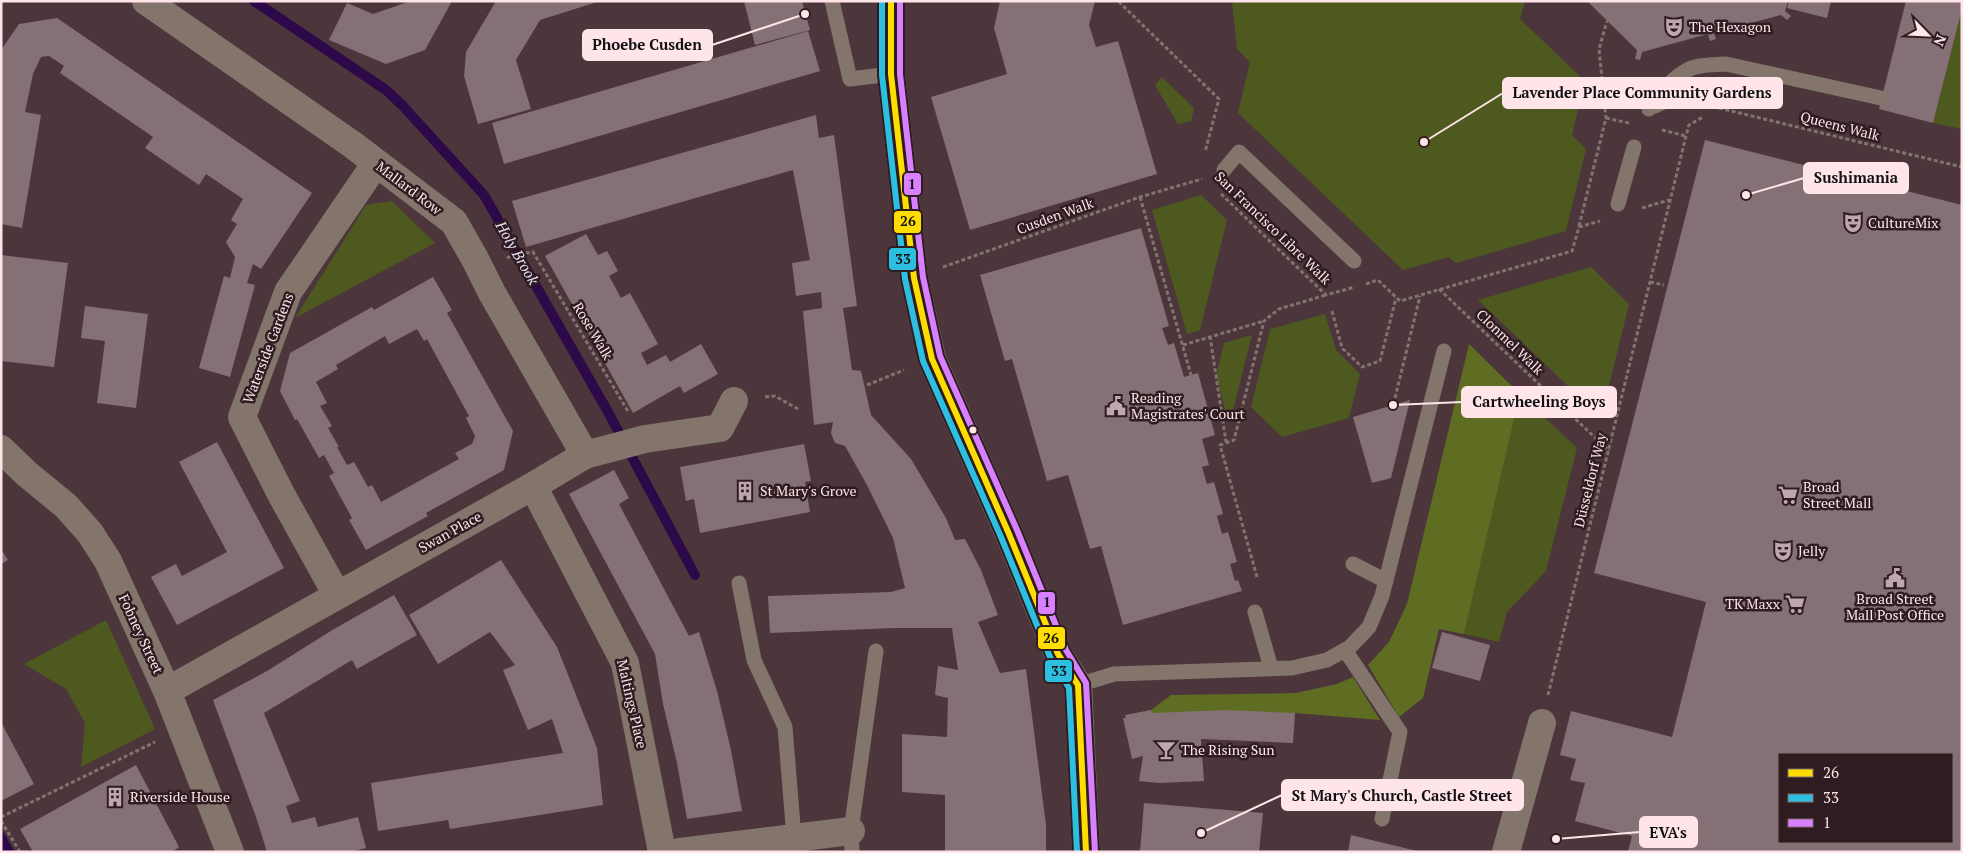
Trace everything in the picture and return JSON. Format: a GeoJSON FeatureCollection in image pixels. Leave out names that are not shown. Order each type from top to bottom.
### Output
{"type":"FeatureCollection","features":[{"type":"Feature","properties":{"kind":"street","name":"Mallard Row"},"geometry":{"type":"LineString","coordinates":[[146,1],[248,71],[454,222],[492,293],[585,455]]}},
{"type":"Feature","properties":{"kind":"street"},"geometry":{"type":"LineString","coordinates":[[891,1],[891,74],[914,278],[932,359],[1058,654],[1078,685],[1086,852]]}},
{"type":"Feature","properties":{"kind":"street","name":"Waterside Gardens"},"geometry":{"type":"LineString","coordinates":[[337,595],[281,494],[242,417],[288,292],[376,163]]}},
{"type":"Feature","properties":{"kind":"street","name":"Swan Place"},"geometry":{"type":"LineString","coordinates":[[168,691],[585,455],[645,439],[720,428],[734,401]]}},
{"type":"Feature","properties":{"kind":"street","name":"Fobney Street"},"geometry":{"type":"LineString","coordinates":[[1,449],[27,474],[66,506],[90,533],[108,561],[168,691],[230,852]]}},
{"type":"Feature","properties":{"kind":"street","name":"Maltings Place"},"geometry":{"type":"LineString","coordinates":[[533,486],[626,663],[662,852]]}},
{"type":"Feature","properties":{"kind":"street"},"geometry":{"type":"LineString","coordinates":[[1506,852],[1542,723]]}},
{"type":"Feature","properties":{"kind":"street"},"geometry":{"type":"LineString","coordinates":[[680,852],[794,838],[851,842]]}},
{"type":"Feature","properties":{"kind":"lane"},"geometry":{"type":"LineString","coordinates":[[832,1],[850,79],[891,74]]}},
{"type":"Feature","properties":{"kind":"lane"},"geometry":{"type":"LineString","coordinates":[[1704,91],[1679,94],[1649,109],[1666,88],[1684,71],[1726,64],[1882,98]]}},
{"type":"Feature","properties":{"kind":"lane"},"geometry":{"type":"LineString","coordinates":[[1618,204],[1634,146]]}},
{"type":"Feature","properties":{"kind":"lane"},"geometry":{"type":"LineString","coordinates":[[1224,170],[1239,152],[1354,262]]}},
{"type":"Feature","properties":{"kind":"lane"},"geometry":{"type":"LineString","coordinates":[[1078,685],[1114,674],[1292,668],[1327,660],[1350,647],[1368,627],[1382,596],[1444,351]]}},
{"type":"Feature","properties":{"kind":"lane"},"geometry":{"type":"LineString","coordinates":[[1353,564],[1386,581]]}},
{"type":"Feature","properties":{"kind":"lane"},"geometry":{"type":"LineString","coordinates":[[739,583],[754,660],[785,727],[794,838]]}},
{"type":"Feature","properties":{"kind":"lane"},"geometry":{"type":"LineString","coordinates":[[1255,612],[1271,668]]}},
{"type":"Feature","properties":{"kind":"lane"},"geometry":{"type":"LineString","coordinates":[[1345,650],[1400,732],[1382,818]]}},
{"type":"Feature","properties":{"kind":"lane"},"geometry":{"type":"LineString","coordinates":[[851,842],[876,652]]}},
{"type":"Feature","properties":{"kind":"path"},"geometry":{"type":"LineString","coordinates":[[1120,1],[1219,99],[1205,155]]}},
{"type":"Feature","properties":{"kind":"path"},"geometry":{"type":"LineString","coordinates":[[1332,311],[1342,348],[1362,367],[1380,361],[1396,298],[1400,301],[1572,251],[1606,118],[1599,49],[1607,21]]}},
{"type":"Feature","properties":{"kind":"path","name":"Queens Walk"},"geometry":{"type":"LineString","coordinates":[[1717,108],[1962,167]]}},
{"type":"Feature","properties":{"kind":"path","name":"Düsseldorf Way"},"geometry":{"type":"LineString","coordinates":[[1542,723],[1688,126],[1710,112]]}},
{"type":"Feature","properties":{"kind":"path","name":"San Francisco Libre Walk"},"geometry":{"type":"LineString","coordinates":[[1200,174],[1209,183]]}},
{"type":"Feature","properties":{"kind":"path","name":"Cusden Walk"},"geometry":{"type":"LineString","coordinates":[[914,278],[1140,197],[1204,178]]}},
{"type":"Feature","properties":{"kind":"path","name":"San Francisco Libre Walk"},"geometry":{"type":"LineString","coordinates":[[1219,192],[1326,295]]}},
{"type":"Feature","properties":{"kind":"path"},"geometry":{"type":"LineString","coordinates":[[1140,197],[1191,375]]}},
{"type":"Feature","properties":{"kind":"path"},"geometry":{"type":"LineString","coordinates":[[1634,211],[1670,200]]}},
{"type":"Feature","properties":{"kind":"path"},"geometry":{"type":"LineString","coordinates":[[1579,227],[1606,219]]}},
{"type":"Feature","properties":{"kind":"path","name":"Rose Walk"},"geometry":{"type":"LineString","coordinates":[[513,255],[533,252],[645,439]]}},
{"type":"Feature","properties":{"kind":"path","name":"San Francisco Libre Walk"},"geometry":{"type":"LineString","coordinates":[[1264,321],[1279,309],[1378,280],[1396,298]]}},
{"type":"Feature","properties":{"kind":"path"},"geometry":{"type":"LineString","coordinates":[[1650,282],[1664,285]]}},
{"type":"Feature","properties":{"kind":"path","name":"Clonmel Walk"},"geometry":{"type":"LineString","coordinates":[[1439,289],[1609,452]]}},
{"type":"Feature","properties":{"kind":"path"},"geometry":{"type":"LineString","coordinates":[[1395,398],[1420,295]]}},
{"type":"Feature","properties":{"kind":"path"},"geometry":{"type":"LineString","coordinates":[[1183,345],[1264,321],[1234,440],[1220,445],[1257,577]]}},
{"type":"Feature","properties":{"kind":"path"},"geometry":{"type":"LineString","coordinates":[[1210,336],[1226,442]]}},
{"type":"Feature","properties":{"kind":"path"},"geometry":{"type":"LineString","coordinates":[[867,385],[932,359]]}},
{"type":"Feature","properties":{"kind":"path"},"geometry":{"type":"LineString","coordinates":[[775,396],[798,409]]}},
{"type":"Feature","properties":{"kind":"path"},"geometry":{"type":"LineString","coordinates":[[20,852],[1,819],[122,760],[182,728]]}},
{"type":"Feature","properties":{"kind":"green space"},"geometry":{"type":"Polygon","coordinates":[[[1232,1],[1525,1],[1520,19],[1585,81],[1572,135],[1586,149],[1566,231],[1456,263],[1449,257],[1403,270],[1238,113],[1250,62],[1237,49],[1232,1]]]}},
{"type":"Feature","properties":{"kind":"green space"},"geometry":{"type":"Polygon","coordinates":[[[1962,9],[1962,129],[1933,123],[1962,9]]]}},
{"type":"Feature","properties":{"kind":"green space"},"geometry":{"type":"Polygon","coordinates":[[[1162,77],[1194,108],[1191,121],[1178,124],[1155,85],[1162,77]]]}},
{"type":"Feature","properties":{"kind":"green space"},"geometry":{"type":"Polygon","coordinates":[[[1201,195],[1227,220],[1200,330],[1187,334],[1152,210],[1201,195]]]}},
{"type":"Feature","properties":{"kind":"green space"},"geometry":{"type":"Polygon","coordinates":[[[392,201],[435,243],[295,318],[366,205],[392,201]]]}},
{"type":"Feature","properties":{"kind":"green space"},"geometry":{"type":"Polygon","coordinates":[[[1591,267],[1629,304],[1603,410],[1590,407],[1478,300],[1591,267]]]}},
{"type":"Feature","properties":{"kind":"green space"},"geometry":{"type":"Polygon","coordinates":[[[1325,314],[1336,350],[1360,374],[1349,418],[1282,437],[1251,407],[1270,329],[1325,314]]]}},
{"type":"Feature","properties":{"kind":"green space"},"geometry":{"type":"Polygon","coordinates":[[[1252,335],[1232,415],[1227,416],[1216,376],[1224,343],[1252,335]]]}},
{"type":"Feature","properties":{"kind":"green space"},"geometry":{"type":"Polygon","coordinates":[[[1469,344],[1520,394],[1464,634],[1439,629],[1423,698],[1399,717],[1368,665],[1389,642],[1407,604],[1469,344]]]}},
{"type":"Feature","properties":{"kind":"green space"},"geometry":{"type":"Polygon","coordinates":[[[1520,394],[1577,448],[1546,571],[1507,612],[1499,642],[1464,634],[1520,394]]]}},
{"type":"Feature","properties":{"kind":"green space"},"geometry":{"type":"Polygon","coordinates":[[[106,620],[155,729],[81,767],[85,723],[66,689],[24,664],[106,620]]]}},
{"type":"Feature","properties":{"kind":"green space"},"geometry":{"type":"Polygon","coordinates":[[[1353,677],[1380,720],[1295,713],[1151,713],[1151,710],[1171,695],[1296,693],[1337,684],[1353,677]]]}},
{"type":"Feature","properties":{"kind":"shaded area"},"geometry":{"type":"Polygon","coordinates":[[[1,828],[15,852],[1,852],[1,828]]]}},
{"type":"Feature","properties":{"kind":"building"},"geometry":{"type":"Polygon","coordinates":[[[411,1],[452,1],[425,50],[386,64],[329,40],[347,3],[373,14],[411,1]]]}},
{"type":"Feature","properties":{"kind":"building"},"geometry":{"type":"Polygon","coordinates":[[[496,1],[597,2],[540,20],[516,60],[531,109],[478,124],[464,76],[466,52],[496,1]]]}},
{"type":"Feature","properties":{"kind":"building"},"geometry":{"type":"Polygon","coordinates":[[[744,1],[802,1],[810,30],[755,45],[744,1]]]}},
{"type":"Feature","properties":{"kind":"building"},"geometry":{"type":"Polygon","coordinates":[[[1000,1],[1095,1],[1089,25],[1096,47],[1118,41],[1157,174],[970,230],[931,97],[1007,74],[994,28],[1000,1]]]}},
{"type":"Feature","properties":{"kind":"building","name":"The Hexagon"},"geometry":{"type":"Polygon","coordinates":[[[1587,1],[1788,1],[1785,11],[1791,16],[1787,20],[1781,15],[1714,33],[1716,39],[1710,41],[1708,34],[1642,52],[1640,60],[1635,59],[1637,50],[1587,1]]]}},
{"type":"Feature","properties":{"kind":"building"},"geometry":{"type":"Polygon","coordinates":[[[1789,1],[1831,1],[1827,18],[1787,8],[1789,1]]]}},
{"type":"Feature","properties":{"kind":"building"},"geometry":{"type":"Polygon","coordinates":[[[1906,1],[1962,1],[1962,9],[1933,123],[1879,109],[1906,1]]]}},
{"type":"Feature","properties":{"kind":"building"},"geometry":{"type":"Polygon","coordinates":[[[57,18],[312,193],[261,269],[253,264],[247,283],[255,285],[230,377],[199,368],[224,276],[230,278],[235,257],[226,242],[237,224],[231,220],[243,199],[206,174],[199,185],[145,148],[153,137],[60,73],[64,66],[49,56],[41,57],[33,74],[25,112],[41,115],[22,228],[1,224],[1,50],[19,24],[57,18]]]}},
{"type":"Feature","properties":{"kind":"building"},"geometry":{"type":"Polygon","coordinates":[[[808,31],[820,71],[504,164],[492,123],[808,31]]]}},
{"type":"Feature","properties":{"kind":"building"},"geometry":{"type":"Polygon","coordinates":[[[816,115],[819,138],[834,135],[857,306],[843,308],[852,370],[861,371],[871,415],[911,459],[946,518],[955,540],[965,539],[981,570],[998,615],[978,622],[1000,673],[1026,669],[1046,825],[1046,852],[945,852],[945,795],[902,792],[902,734],[947,737],[948,698],[935,695],[938,666],[958,670],[952,628],[895,628],[770,633],[768,596],[891,592],[905,588],[893,538],[845,446],[835,443],[831,433],[833,422],[814,425],[803,311],[822,308],[821,292],[796,296],[792,263],[810,260],[793,170],[526,247],[512,201],[816,115]]]}},
{"type":"Feature","properties":{"kind":"building","name":"Broad Street Mall"},"geometry":{"type":"Polygon","coordinates":[[[1705,140],[1962,205],[1962,852],[1628,852],[1632,836],[1575,821],[1585,783],[1570,780],[1576,759],[1560,755],[1571,711],[1672,737],[1706,602],[1594,573],[1705,140]]]}},
{"type":"Feature","properties":{"kind":"building","name":"Reading Magistrates' Court"},"geometry":{"type":"Polygon","coordinates":[[[1141,228],[1169,326],[1162,328],[1168,345],[1174,343],[1184,377],[1198,373],[1215,435],[1202,439],[1209,465],[1202,467],[1207,484],[1214,482],[1223,514],[1217,516],[1222,534],[1228,532],[1237,562],[1230,564],[1235,581],[1238,580],[1242,591],[1123,625],[1101,546],[1090,549],[1068,475],[1047,481],[1012,359],[1005,361],[980,275],[1141,228]]]}},
{"type":"Feature","properties":{"kind":"building"},"geometry":{"type":"Polygon","coordinates":[[[586,234],[598,255],[607,251],[618,271],[609,276],[621,298],[630,293],[658,344],[641,353],[647,365],[666,355],[670,362],[701,344],[718,374],[684,393],[680,386],[633,413],[545,256],[586,234]]]}},
{"type":"Feature","properties":{"kind":"building"},"geometry":{"type":"Polygon","coordinates":[[[1,255],[68,263],[54,367],[1,361],[1,255]]]}},
{"type":"Feature","properties":{"kind":"building"},"geometry":{"type":"Polygon","coordinates":[[[433,277],[452,310],[447,313],[513,431],[504,470],[426,513],[428,516],[366,550],[349,520],[352,518],[329,476],[334,473],[324,455],[319,458],[297,419],[295,420],[280,391],[290,353],[372,307],[374,310],[433,277]],[[417,329],[389,344],[385,336],[336,365],[338,369],[316,382],[327,403],[320,406],[332,426],[328,428],[339,447],[337,447],[347,465],[354,462],[368,487],[372,485],[381,502],[459,459],[455,453],[472,444],[475,436],[466,418],[469,416],[427,339],[424,341],[417,329]]]}},
{"type":"Feature","properties":{"kind":"building"},"geometry":{"type":"Polygon","coordinates":[[[85,306],[148,314],[136,408],[97,403],[105,341],[81,338],[85,306]]]}},
{"type":"Feature","properties":{"kind":"building"},"geometry":{"type":"Polygon","coordinates":[[[1410,400],[1391,478],[1372,483],[1353,417],[1410,400]]]}},
{"type":"Feature","properties":{"kind":"building"},"geometry":{"type":"Polygon","coordinates":[[[217,442],[284,568],[177,625],[151,577],[176,564],[182,576],[227,552],[179,462],[217,442]]]}},
{"type":"Feature","properties":{"kind":"building","name":"St Mary's Grove"},"geometry":{"type":"Polygon","coordinates":[[[804,444],[811,481],[805,482],[810,512],[700,533],[694,499],[686,501],[680,467],[804,444]]]}},
{"type":"Feature","properties":{"kind":"building"},"geometry":{"type":"Polygon","coordinates":[[[614,470],[629,498],[619,504],[689,636],[699,632],[717,691],[731,750],[742,811],[687,819],[677,763],[663,704],[655,654],[569,494],[614,470]]]}},
{"type":"Feature","properties":{"kind":"building"},"geometry":{"type":"Polygon","coordinates":[[[1,549],[8,560],[1,564],[1,549]]]}},
{"type":"Feature","properties":{"kind":"building"},"geometry":{"type":"Polygon","coordinates":[[[501,560],[557,647],[597,748],[603,805],[450,829],[448,820],[378,831],[371,783],[563,753],[552,719],[528,730],[503,670],[515,665],[490,632],[438,664],[409,615],[501,560]]]}},
{"type":"Feature","properties":{"kind":"building"},"geometry":{"type":"Polygon","coordinates":[[[394,595],[417,635],[357,669],[352,660],[264,713],[300,801],[286,806],[292,823],[315,817],[318,827],[358,817],[366,848],[350,852],[267,852],[213,700],[267,671],[334,629],[394,595]]]}},
{"type":"Feature","properties":{"kind":"building"},"geometry":{"type":"Polygon","coordinates":[[[1442,632],[1490,645],[1480,681],[1432,668],[1442,632]]]}},
{"type":"Feature","properties":{"kind":"building","name":"The Rising Sun"},"geometry":{"type":"Polygon","coordinates":[[[1151,710],[1151,713],[1226,710],[1295,713],[1293,743],[1201,739],[1204,781],[1159,783],[1139,781],[1143,756],[1132,759],[1123,718],[1126,718],[1125,715],[1151,710]]]}},
{"type":"Feature","properties":{"kind":"building"},"geometry":{"type":"Polygon","coordinates":[[[1,722],[34,784],[1,801],[1,722]]]}},
{"type":"Feature","properties":{"kind":"building","name":"Riverside House"},"geometry":{"type":"Polygon","coordinates":[[[136,765],[179,847],[172,852],[33,852],[20,829],[136,765]]]}},
{"type":"Feature","properties":{"kind":"building"},"geometry":{"type":"Polygon","coordinates":[[[1144,803],[1263,813],[1259,852],[1140,852],[1144,803]]]}},
{"type":"Feature","properties":{"kind":"building"},"geometry":{"type":"Polygon","coordinates":[[[1351,835],[1417,851],[1417,852],[1348,852],[1351,835]]]}},
{"type":"Feature","properties":{"kind":"waterway","name":"Holy Brook"},"geometry":{"type":"LineString","coordinates":[[254,1],[386,90],[484,195],[608,412],[695,575]]}},
{"type":"Feature","properties":{"kind":"transit line","name":"33"},"geometry":{"type":"LineString","coordinates":[[882,1],[882,75],[905,279],[923,361],[1001,537],[1050,657],[1069,688],[1077,852]]}},
{"type":"Feature","properties":{"kind":"transit line","name":"26"},"geometry":{"type":"LineString","coordinates":[[891,1],[891,74],[914,278],[932,359],[1009,534],[1058,654],[1078,685],[1086,852]]}},
{"type":"Feature","properties":{"kind":"transit line","name":"1"},"geometry":{"type":"LineString","coordinates":[[900,1],[900,74],[923,277],[940,356],[1017,530],[1066,650],[1086,683],[1095,852]]}},
{"type":"Feature","properties":{"kind":"place","name":"Phoebe Cusden"},"geometry":{"type":"Point","coordinates":[805,14]}},
{"type":"Feature","properties":{"kind":"place","name":"The Hexagon"},"geometry":{"type":"Point","coordinates":[1674,27]}},
{"type":"Feature","properties":{"kind":"place","name":"Lavender Place Community Gardens"},"geometry":{"type":"Point","coordinates":[1424,142]}},
{"type":"Feature","properties":{"kind":"place","name":"Sushimania"},"geometry":{"type":"Point","coordinates":[1746,195]}},
{"type":"Feature","properties":{"kind":"place","name":"CultureMix"},"geometry":{"type":"Point","coordinates":[1853,223]}},
{"type":"Feature","properties":{"kind":"place","name":"Cartwheeling Boys"},"geometry":{"type":"Point","coordinates":[1393,405]}},
{"type":"Feature","properties":{"kind":"place","name":"Reading Magistrates' Court"},"geometry":{"type":"Point","coordinates":[1116,406]}},
{"type":"Feature","properties":{"kind":"place","name":"St Mary's Grove"},"geometry":{"type":"Point","coordinates":[745,491]}},
{"type":"Feature","properties":{"kind":"place","name":"Broad Street Mall"},"geometry":{"type":"Point","coordinates":[1788,495]}},
{"type":"Feature","properties":{"kind":"place","name":"Jelly"},"geometry":{"type":"Point","coordinates":[1783,551]}},
{"type":"Feature","properties":{"kind":"place","name":"Broad Street Mall Post Office"},"geometry":{"type":"Point","coordinates":[1895,578]}},
{"type":"Feature","properties":{"kind":"place","name":"TK Maxx"},"geometry":{"type":"Point","coordinates":[1795,604]}},
{"type":"Feature","properties":{"kind":"place","name":"The Rising Sun"},"geometry":{"type":"Point","coordinates":[1166,750]}},
{"type":"Feature","properties":{"kind":"place","name":"Riverside House"},"geometry":{"type":"Point","coordinates":[115,797]}},
{"type":"Feature","properties":{"kind":"place","name":"St Mary's Church, Castle Street"},"geometry":{"type":"Point","coordinates":[1201,833]}},
{"type":"Feature","properties":{"kind":"place","name":"EVA's"},"geometry":{"type":"Point","coordinates":[1556,839]}}]}
